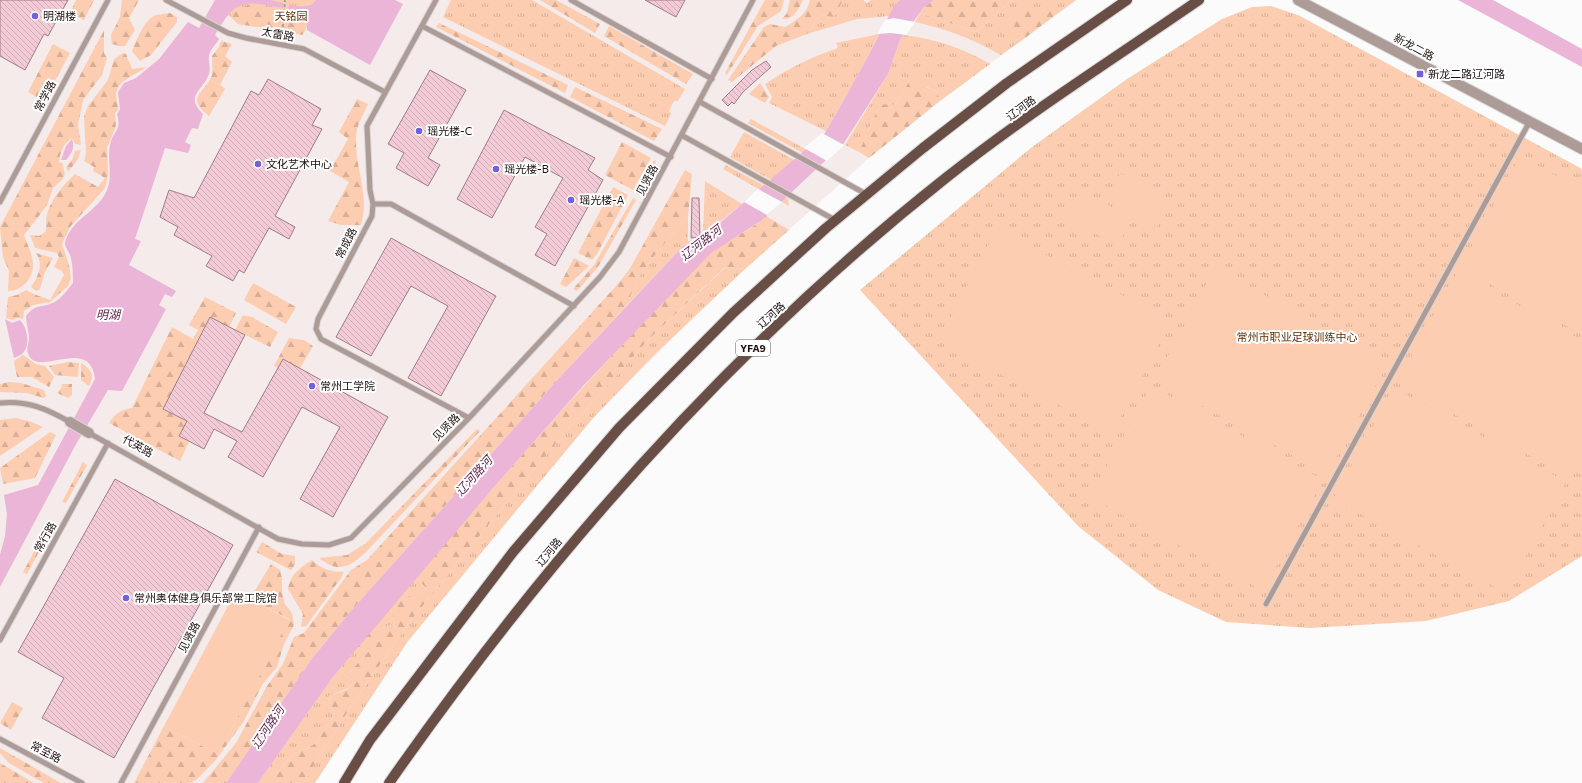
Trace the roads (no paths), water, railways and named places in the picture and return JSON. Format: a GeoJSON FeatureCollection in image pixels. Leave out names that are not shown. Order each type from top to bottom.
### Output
{"type":"FeatureCollection","features":[{"type":"Feature","properties":{"kind":"main road"},"geometry":{"type":"LineString","coordinates":[[344,783],[370,740],[512,552],[619,428],[733,313],[835,220],[922,148],[1008,83],[1127,0]]}},
{"type":"Feature","properties":{"kind":"main road","name":"辽河路"},"geometry":{"type":"LineString","coordinates":[[389,783],[546,574],[651,452],[760,340],[856,254],[947,177],[1035,113],[1199,0]]}},
{"type":"Feature","properties":{"kind":"street","name":"新龙二路"},"geometry":{"type":"LineString","coordinates":[[1298,0],[1582,149]]}},
{"type":"Feature","properties":{"kind":"street","name":"代英路"},"geometry":{"type":"LineString","coordinates":[[70,422],[89,433]]}},
{"type":"Feature","properties":{"kind":"lane","name":"常学路"},"geometry":{"type":"LineString","coordinates":[[0,202],[108,0]]}},
{"type":"Feature","properties":{"kind":"lane","name":"太雷路"},"geometry":{"type":"LineString","coordinates":[[166,0],[228,33],[304,49],[385,92]]}},
{"type":"Feature","properties":{"kind":"lane","name":"常成路"},"geometry":{"type":"LineString","coordinates":[[436,0],[367,126],[370,190],[373,204],[372,216],[318,319],[316,329],[321,339],[469,418]]}},
{"type":"Feature","properties":{"kind":"lane"},"geometry":{"type":"LineString","coordinates":[[571,0],[712,79]]}},
{"type":"Feature","properties":{"kind":"lane","name":"见贤路"},"geometry":{"type":"LineString","coordinates":[[121,783],[260,527],[278,539],[302,544],[329,545],[351,538],[469,418],[600,277],[619,252],[683,136],[752,0]]}},
{"type":"Feature","properties":{"kind":"lane"},"geometry":{"type":"LineString","coordinates":[[422,26],[671,157]]}},
{"type":"Feature","properties":{"kind":"lane"},"geometry":{"type":"LineString","coordinates":[[700,102],[866,194]]}},
{"type":"Feature","properties":{"kind":"lane"},"geometry":{"type":"LineString","coordinates":[[1266,604],[1530,121]]}},
{"type":"Feature","properties":{"kind":"lane"},"geometry":{"type":"LineString","coordinates":[[683,136],[835,220]]}},
{"type":"Feature","properties":{"kind":"lane"},"geometry":{"type":"LineString","coordinates":[[373,204],[391,204],[574,306]]}},
{"type":"Feature","properties":{"kind":"lane","name":"代英路"},"geometry":{"type":"LineString","coordinates":[[0,403],[28,403],[50,411],[70,422]]}},
{"type":"Feature","properties":{"kind":"lane","name":"代英路"},"geometry":{"type":"LineString","coordinates":[[89,433],[260,527]]}},
{"type":"Feature","properties":{"kind":"lane","name":"常行路"},"geometry":{"type":"LineString","coordinates":[[0,640],[108,443]]}},
{"type":"Feature","properties":{"kind":"lane","name":"常至路"},"geometry":{"type":"LineString","coordinates":[[0,739],[82,783]]}},
{"type":"Feature","properties":{"kind":"water","name":"明湖"},"geometry":{"type":"Polygon","coordinates":[[[215,0],[270,0],[283,3],[283,8],[258,4],[241,5],[228,15],[215,35],[219,39],[209,55],[209,74],[195,97],[195,102],[203,114],[198,129],[192,128],[185,142],[191,145],[188,153],[165,148],[135,239],[141,241],[129,265],[176,291],[172,297],[165,294],[159,305],[166,309],[122,391],[108,390],[75,446],[0,587],[0,555],[5,536],[7,514],[4,495],[38,485],[95,379],[91,366],[84,360],[74,358],[41,362],[33,360],[27,351],[29,338],[26,316],[34,308],[54,303],[73,283],[72,262],[65,246],[65,241],[75,225],[103,197],[109,185],[109,151],[111,140],[118,128],[117,114],[120,109],[118,92],[124,83],[136,78],[159,59],[188,22],[199,28],[215,0]]]}},
{"type":"Feature","properties":{"kind":"water"},"geometry":{"type":"Polygon","coordinates":[[[316,0],[395,0],[403,4],[370,65],[307,30],[307,22],[303,14],[288,9],[289,5],[307,6],[311,5],[316,0]]]}},
{"type":"Feature","properties":{"kind":"water","name":"辽河路河"},"geometry":{"type":"Polygon","coordinates":[[[900,0],[934,0],[924,7],[900,40],[888,74],[844,143],[762,220],[711,253],[583,386],[493,488],[333,677],[258,783],[226,783],[311,660],[350,612],[561,376],[683,246],[701,239],[825,133],[865,62],[894,6],[900,0]]]}},
{"type":"Feature","properties":{"kind":"water"},"geometry":{"type":"Polygon","coordinates":[[[1458,0],[1493,0],[1582,49],[1582,67],[1458,0]]]}},
{"type":"Feature","properties":{"kind":"water"},"geometry":{"type":"Polygon","coordinates":[[[72,139],[73,148],[71,153],[66,160],[61,160],[66,146],[72,139]]]}},
{"type":"Feature","properties":{"kind":"water"},"geometry":{"type":"Polygon","coordinates":[[[5,319],[12,323],[20,320],[26,331],[27,345],[25,350],[22,354],[14,358],[5,319]]]}},
{"type":"Feature","properties":{"kind":"place","name":"明湖楼"},"geometry":{"type":"Point","coordinates":[35,16]}},
{"type":"Feature","properties":{"kind":"place","name":"新龙二路辽河路"},"geometry":{"type":"Point","coordinates":[1420,74]}},
{"type":"Feature","properties":{"kind":"place","name":"瑶光楼-C"},"geometry":{"type":"Point","coordinates":[419,131]}},
{"type":"Feature","properties":{"kind":"place","name":"文化艺术中心"},"geometry":{"type":"Point","coordinates":[258,164]}},
{"type":"Feature","properties":{"kind":"place","name":"瑶光楼-B"},"geometry":{"type":"Point","coordinates":[496,169]}},
{"type":"Feature","properties":{"kind":"place","name":"瑶光楼-A"},"geometry":{"type":"Point","coordinates":[571,200]}},
{"type":"Feature","properties":{"kind":"place","name":"常州工学院"},"geometry":{"type":"Point","coordinates":[312,386]}},
{"type":"Feature","properties":{"kind":"place","name":"常州奥体健身俱乐部常工院馆"},"geometry":{"type":"Point","coordinates":[126,598]}},
{"type":"Feature","properties":{"kind":"park label","name":"天铭园"},"geometry":{"type":"Point","coordinates":[291,16]}},
{"type":"Feature","properties":{"kind":"park label","name":"常州市职业足球训练中心"},"geometry":{"type":"Point","coordinates":[1297,337]}}]}
